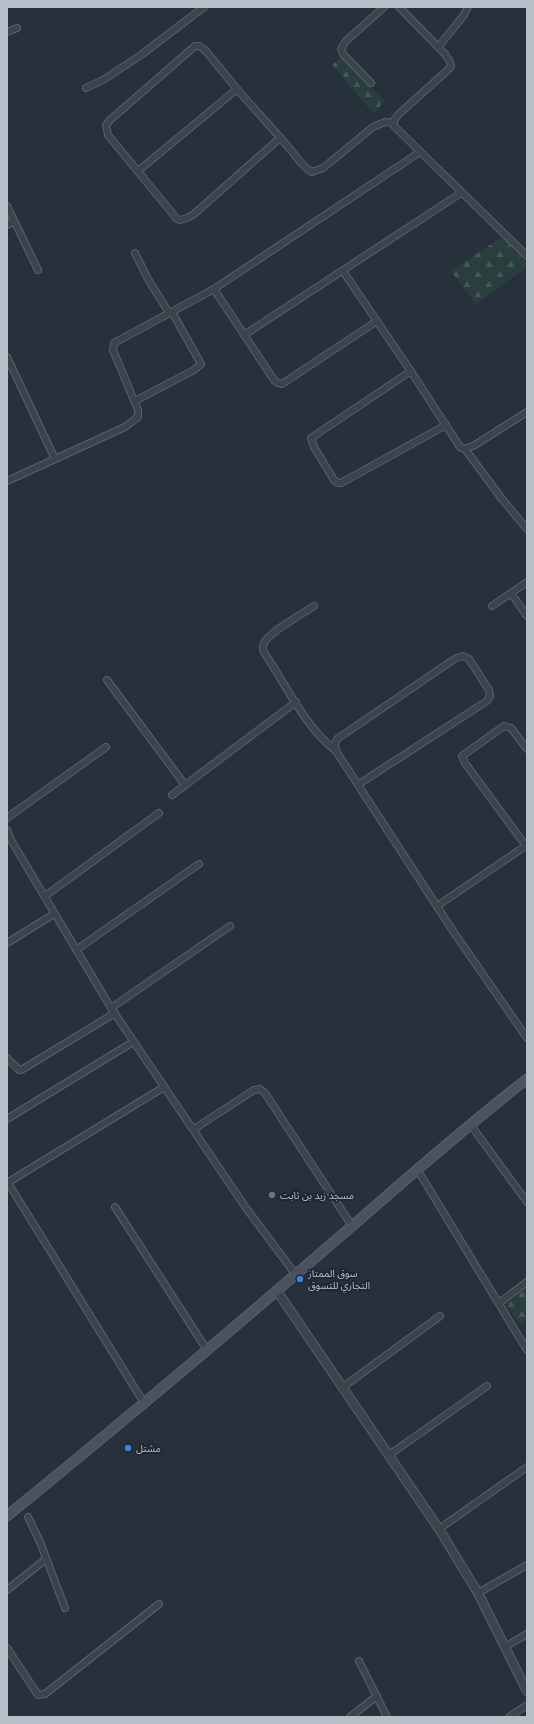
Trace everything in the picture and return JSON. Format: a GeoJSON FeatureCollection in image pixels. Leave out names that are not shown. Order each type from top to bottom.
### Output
{"type":"FeatureCollection","features":[{"type":"Feature","properties":{"kind":"main road"},"geometry":{"type":"LineString","coordinates":[[7,1516],[296,1275],[470,1124],[527,1079]]}},
{"type":"Feature","properties":{"kind":"street"},"geometry":{"type":"LineString","coordinates":[[86,88],[99,83],[141,55],[204,7]]}},
{"type":"Feature","properties":{"kind":"street"},"geometry":{"type":"LineString","coordinates":[[371,83],[343,54],[341,49],[346,41],[384,7]]}},
{"type":"Feature","properties":{"kind":"street"},"geometry":{"type":"LineString","coordinates":[[393,123],[399,114],[451,67],[448,58],[399,7]]}},
{"type":"Feature","properties":{"kind":"street"},"geometry":{"type":"LineString","coordinates":[[438,47],[464,15],[468,7]]}},
{"type":"Feature","properties":{"kind":"street"},"geometry":{"type":"LineString","coordinates":[[8,31],[17,28]]}},
{"type":"Feature","properties":{"kind":"street"},"geometry":{"type":"LineString","coordinates":[[280,138],[194,214],[184,219],[177,219],[108,136],[106,125],[195,46],[202,47],[308,170],[315,172],[328,164],[373,127],[385,122],[393,123]]}},
{"type":"Feature","properties":{"kind":"street"},"geometry":{"type":"LineString","coordinates":[[138,171],[237,89]]}},
{"type":"Feature","properties":{"kind":"street"},"geometry":{"type":"LineString","coordinates":[[393,123],[398,131],[527,256]]}},
{"type":"Feature","properties":{"kind":"street"},"geometry":{"type":"LineString","coordinates":[[7,481],[131,424],[139,415],[113,350],[113,344],[214,289],[420,152]]}},
{"type":"Feature","properties":{"kind":"street"},"geometry":{"type":"LineString","coordinates":[[244,334],[461,193]]}},
{"type":"Feature","properties":{"kind":"street"},"geometry":{"type":"LineString","coordinates":[[7,206],[38,270]]}},
{"type":"Feature","properties":{"kind":"street"},"geometry":{"type":"LineString","coordinates":[[7,225],[14,221]]}},
{"type":"Feature","properties":{"kind":"street"},"geometry":{"type":"LineString","coordinates":[[134,401],[194,370],[201,364],[170,312],[148,279],[135,253]]}},
{"type":"Feature","properties":{"kind":"street"},"geometry":{"type":"LineString","coordinates":[[342,271],[411,371],[460,447],[465,449],[527,529]]}},
{"type":"Feature","properties":{"kind":"street"},"geometry":{"type":"LineString","coordinates":[[214,289],[274,380],[282,384],[377,321]]}},
{"type":"Feature","properties":{"kind":"street"},"geometry":{"type":"LineString","coordinates":[[7,356],[55,459]]}},
{"type":"Feature","properties":{"kind":"street"},"geometry":{"type":"LineString","coordinates":[[411,371],[311,438],[314,447],[334,480],[341,483],[446,426]]}},
{"type":"Feature","properties":{"kind":"street"},"geometry":{"type":"LineString","coordinates":[[465,449],[527,412]]}},
{"type":"Feature","properties":{"kind":"street"},"geometry":{"type":"LineString","coordinates":[[492,606],[527,582]]}},
{"type":"Feature","properties":{"kind":"street"},"geometry":{"type":"LineString","coordinates":[[511,593],[527,616]]}},
{"type":"Feature","properties":{"kind":"street"},"geometry":{"type":"LineString","coordinates":[[314,606],[276,631],[267,639],[263,648],[264,652],[320,737],[336,751],[359,784],[437,906],[527,1038]]}},
{"type":"Feature","properties":{"kind":"street"},"geometry":{"type":"LineString","coordinates":[[336,751],[335,745],[337,739],[456,658],[463,656],[469,659],[489,690],[490,696],[487,701],[359,784]]}},
{"type":"Feature","properties":{"kind":"street"},"geometry":{"type":"LineString","coordinates":[[107,680],[185,785]]}},
{"type":"Feature","properties":{"kind":"street"},"geometry":{"type":"LineString","coordinates":[[172,795],[296,702]]}},
{"type":"Feature","properties":{"kind":"street"},"geometry":{"type":"LineString","coordinates":[[437,906],[526,845],[465,763],[462,756],[504,726],[511,728],[527,749]]}},
{"type":"Feature","properties":{"kind":"street"},"geometry":{"type":"LineString","coordinates":[[7,818],[106,747]]}},
{"type":"Feature","properties":{"kind":"street"},"geometry":{"type":"LineString","coordinates":[[44,896],[159,813]]}},
{"type":"Feature","properties":{"kind":"street"},"geometry":{"type":"LineString","coordinates":[[7,830],[11,840],[54,914],[133,1042],[194,1129],[246,1208],[296,1275]]}},
{"type":"Feature","properties":{"kind":"street"},"geometry":{"type":"LineString","coordinates":[[76,950],[198,864]]}},
{"type":"Feature","properties":{"kind":"street"},"geometry":{"type":"LineString","coordinates":[[7,943],[54,914]]}},
{"type":"Feature","properties":{"kind":"street"},"geometry":{"type":"LineString","coordinates":[[7,1058],[19,1070],[23,1069],[113,1011],[230,926]]}},
{"type":"Feature","properties":{"kind":"street"},"geometry":{"type":"LineString","coordinates":[[7,1119],[133,1042]]}},
{"type":"Feature","properties":{"kind":"street"},"geometry":{"type":"LineString","coordinates":[[144,1403],[7,1183],[164,1087]]}},
{"type":"Feature","properties":{"kind":"street"},"geometry":{"type":"LineString","coordinates":[[194,1129],[254,1090],[260,1089],[265,1093],[352,1226]]}},
{"type":"Feature","properties":{"kind":"street"},"geometry":{"type":"LineString","coordinates":[[470,1124],[527,1202]]}},
{"type":"Feature","properties":{"kind":"street"},"geometry":{"type":"LineString","coordinates":[[417,1169],[527,1350]]}},
{"type":"Feature","properties":{"kind":"street"},"geometry":{"type":"LineString","coordinates":[[115,1207],[207,1350]]}},
{"type":"Feature","properties":{"kind":"street"},"geometry":{"type":"LineString","coordinates":[[499,1303],[527,1282]]}},
{"type":"Feature","properties":{"kind":"street"},"geometry":{"type":"LineString","coordinates":[[277,1290],[344,1386],[439,1529],[478,1594],[527,1691]]}},
{"type":"Feature","properties":{"kind":"street"},"geometry":{"type":"LineString","coordinates":[[344,1386],[440,1316]]}},
{"type":"Feature","properties":{"kind":"street"},"geometry":{"type":"LineString","coordinates":[[389,1455],[487,1386]]}},
{"type":"Feature","properties":{"kind":"street"},"geometry":{"type":"LineString","coordinates":[[439,1529],[527,1467]]}},
{"type":"Feature","properties":{"kind":"street"},"geometry":{"type":"LineString","coordinates":[[28,1517],[40,1542],[65,1608]]}},
{"type":"Feature","properties":{"kind":"street"},"geometry":{"type":"LineString","coordinates":[[7,1590],[46,1559]]}},
{"type":"Feature","properties":{"kind":"street"},"geometry":{"type":"LineString","coordinates":[[478,1594],[527,1565]]}},
{"type":"Feature","properties":{"kind":"street"},"geometry":{"type":"LineString","coordinates":[[7,1648],[33,1689],[38,1695],[45,1694],[159,1604]]}},
{"type":"Feature","properties":{"kind":"street"},"geometry":{"type":"LineString","coordinates":[[505,1647],[527,1634]]}},
{"type":"Feature","properties":{"kind":"street"},"geometry":{"type":"LineString","coordinates":[[359,1661],[387,1717]]}},
{"type":"Feature","properties":{"kind":"street"},"geometry":{"type":"LineString","coordinates":[[350,1717],[377,1696]]}},
{"type":"Feature","properties":{"kind":"street"},"geometry":{"type":"LineString","coordinates":[[509,1717],[527,1705]]}},
{"type":"Feature","properties":{"kind":"green space"},"geometry":{"type":"Polygon","coordinates":[[[341,57],[384,101],[374,114],[332,65],[341,57]]]}},
{"type":"Feature","properties":{"kind":"green space"},"geometry":{"type":"Polygon","coordinates":[[[502,237],[527,263],[527,267],[476,304],[451,271],[502,237]]]}},
{"type":"Feature","properties":{"kind":"green space"},"geometry":{"type":"Polygon","coordinates":[[[527,1288],[527,1318],[520,1325],[506,1304],[527,1288]]]}},
{"type":"Feature","properties":{"kind":"place","name":"مسجد زيد بن ثابت"},"geometry":{"type":"Point","coordinates":[272,1195]}},
{"type":"Feature","properties":{"kind":"place","name":"سوق الممتاز التجاري للتسوق"},"geometry":{"type":"Point","coordinates":[300,1279]}},
{"type":"Feature","properties":{"kind":"place","name":"مشتل"},"geometry":{"type":"Point","coordinates":[128,1448]}}]}
